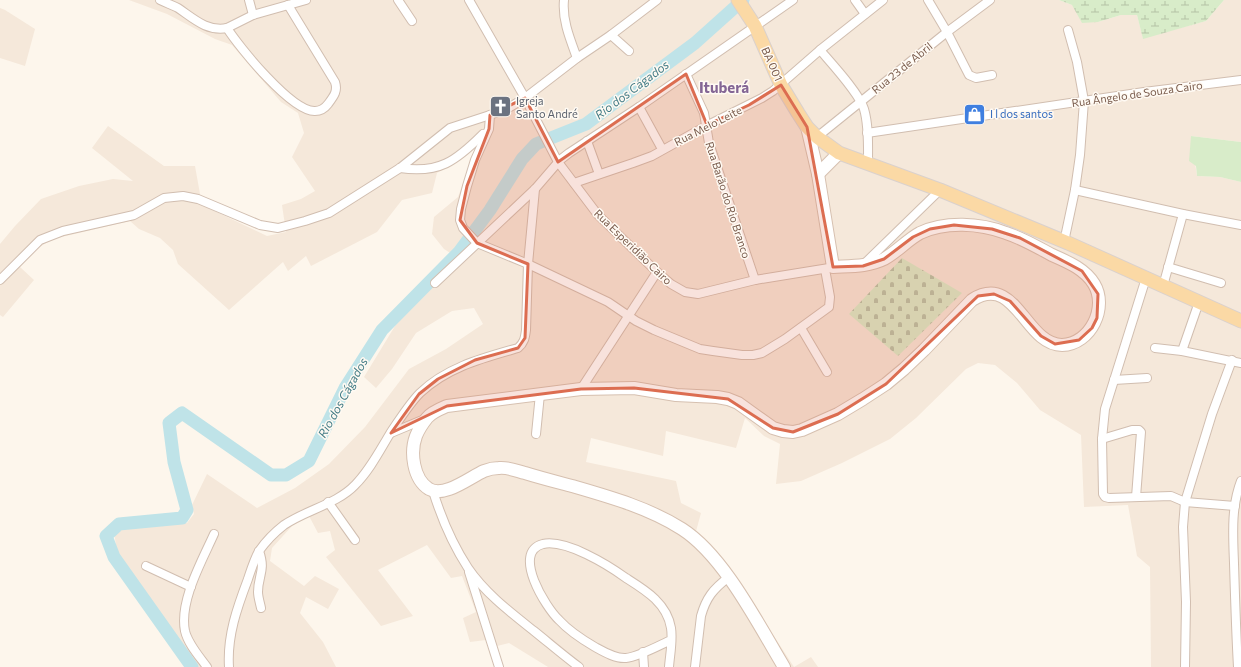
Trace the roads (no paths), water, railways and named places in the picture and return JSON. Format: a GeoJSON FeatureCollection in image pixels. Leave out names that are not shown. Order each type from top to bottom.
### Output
{"type":"FeatureCollection","features":[{"type":"Feature","properties":{"kind":"main road","name":"BA 001"},"geometry":{"type":"LineString","coordinates":[[738,0],[754,24],[781,85],[807,127],[817,137],[839,153],[940,190],[1064,242],[1241,321]]}},
{"type":"Feature","properties":{"kind":"main road"},"geometry":{"type":"LineString","coordinates":[[784,667],[729,577],[711,555],[683,530],[657,515],[639,508],[581,489],[502,468],[485,471],[452,488],[432,491],[422,483],[417,472],[413,458],[413,448],[416,436],[427,418],[434,412],[447,406],[581,390],[634,388],[676,395],[728,399],[738,403],[773,428],[793,432],[811,427],[838,414],[886,384],[924,350],[972,300],[978,296],[986,294],[1002,296],[1010,301],[1041,336],[1056,344],[1063,345],[1079,340],[1086,336],[1092,328],[1097,318],[1099,305],[1098,294],[1095,285],[1082,271],[1074,265],[1020,238],[992,229],[975,226],[954,225],[930,229],[913,237],[884,259],[863,266],[829,268],[818,174],[807,127]]}},
{"type":"Feature","properties":{"kind":"main road"},"geometry":{"type":"LineString","coordinates":[[818,174],[839,153]]}},
{"type":"Feature","properties":{"kind":"street"},"geometry":{"type":"LineString","coordinates":[[160,0],[176,7],[203,25],[213,28],[227,28],[254,16],[306,0]]}},
{"type":"Feature","properties":{"kind":"street"},"geometry":{"type":"LineString","coordinates":[[249,0],[254,16]]}},
{"type":"Feature","properties":{"kind":"street"},"geometry":{"type":"LineString","coordinates":[[398,0],[412,21]]}},
{"type":"Feature","properties":{"kind":"street"},"geometry":{"type":"LineString","coordinates":[[469,0],[526,101]]}},
{"type":"Feature","properties":{"kind":"street"},"geometry":{"type":"LineString","coordinates":[[564,0],[566,25],[577,58]]}},
{"type":"Feature","properties":{"kind":"street"},"geometry":{"type":"LineString","coordinates":[[0,280],[40,240],[63,231],[134,215],[164,198],[183,196],[198,199],[260,226],[278,228],[329,213],[400,168],[450,128],[526,101],[577,58],[611,35],[657,0]]}},
{"type":"Feature","properties":{"kind":"street"},"geometry":{"type":"LineString","coordinates":[[435,283],[475,242],[535,189],[558,162],[587,141],[639,108],[754,24],[793,0]]}},
{"type":"Feature","properties":{"kind":"street"},"geometry":{"type":"LineString","coordinates":[[855,0],[865,14]]}},
{"type":"Feature","properties":{"kind":"street","name":"Rua Melo Leite"},"geometry":{"type":"LineString","coordinates":[[574,183],[633,164],[652,156],[662,149],[749,105],[773,91],[795,70],[883,0]]}},
{"type":"Feature","properties":{"kind":"street"},"geometry":{"type":"LineString","coordinates":[[928,0],[947,32],[969,75],[972,78],[992,75]]}},
{"type":"Feature","properties":{"kind":"street","name":"Rua 23 de Abril"},"geometry":{"type":"LineString","coordinates":[[817,137],[947,32],[990,0]]}},
{"type":"Feature","properties":{"kind":"street"},"geometry":{"type":"LineString","coordinates":[[227,28],[240,48],[288,97],[303,108],[319,111],[327,105],[336,92],[335,82],[288,5]]}},
{"type":"Feature","properties":{"kind":"street"},"geometry":{"type":"LineString","coordinates":[[1064,242],[1075,190],[1080,155],[1084,100],[1068,30]]}},
{"type":"Feature","properties":{"kind":"street"},"geometry":{"type":"LineString","coordinates":[[611,35],[629,51]]}},
{"type":"Feature","properties":{"kind":"street"},"geometry":{"type":"LineString","coordinates":[[820,50],[860,101],[865,113],[868,164]]}},
{"type":"Feature","properties":{"kind":"street","name":"Rua Barão do Rio Branco"},"geometry":{"type":"LineString","coordinates":[[686,74],[702,107],[709,143],[755,280]]}},
{"type":"Feature","properties":{"kind":"street","name":"Rua Ângelo de Souza Cairo"},"geometry":{"type":"LineString","coordinates":[[867,133],[1084,100],[1241,80]]}},
{"type":"Feature","properties":{"kind":"street","name":"Rua Esperidião Cairo"},"geometry":{"type":"LineString","coordinates":[[526,101],[553,154],[585,199],[598,215],[657,272],[679,290],[692,294],[709,292],[755,280],[829,268]]}},
{"type":"Feature","properties":{"kind":"street"},"geometry":{"type":"LineString","coordinates":[[639,108],[662,149]]}},
{"type":"Feature","properties":{"kind":"street"},"geometry":{"type":"LineString","coordinates":[[490,115],[489,129],[480,146],[467,186],[460,220],[463,228],[475,242],[528,264],[608,302],[654,330],[700,349],[742,355],[762,353],[827,309],[830,304],[829,268]]}},
{"type":"Feature","properties":{"kind":"street"},"geometry":{"type":"LineString","coordinates":[[400,168],[412,170],[440,167],[472,146],[489,129]]}},
{"type":"Feature","properties":{"kind":"street"},"geometry":{"type":"LineString","coordinates":[[587,141],[599,174]]}},
{"type":"Feature","properties":{"kind":"street"},"geometry":{"type":"LineString","coordinates":[[229,667],[229,646],[235,615],[259,551],[274,533],[285,525],[346,493],[361,479],[419,394],[438,379],[475,360],[518,348],[522,345],[526,330],[528,264],[535,189]]}},
{"type":"Feature","properties":{"kind":"street"},"geometry":{"type":"LineString","coordinates":[[863,266],[940,190]]}},
{"type":"Feature","properties":{"kind":"street"},"geometry":{"type":"LineString","coordinates":[[1075,190],[1183,214],[1241,225]]}},
{"type":"Feature","properties":{"kind":"street"},"geometry":{"type":"LineString","coordinates":[[1163,286],[1183,214]]}},
{"type":"Feature","properties":{"kind":"street"},"geometry":{"type":"LineString","coordinates":[[1168,267],[1222,283]]}},
{"type":"Feature","properties":{"kind":"street"},"geometry":{"type":"LineString","coordinates":[[581,390],[657,272]]}},
{"type":"Feature","properties":{"kind":"street"},"geometry":{"type":"LineString","coordinates":[[1146,278],[1105,409],[1102,438],[1102,492],[1104,496],[1109,498],[1172,496],[1185,502],[1235,506]]}},
{"type":"Feature","properties":{"kind":"street"},"geometry":{"type":"LineString","coordinates":[[1182,351],[1199,302]]}},
{"type":"Feature","properties":{"kind":"street"},"geometry":{"type":"LineString","coordinates":[[801,328],[827,372]]}},
{"type":"Feature","properties":{"kind":"street"},"geometry":{"type":"LineString","coordinates":[[1155,348],[1182,351],[1241,363]]}},
{"type":"Feature","properties":{"kind":"street"},"geometry":{"type":"LineString","coordinates":[[1185,667],[1186,602],[1183,527],[1185,502],[1212,414],[1232,360]]}},
{"type":"Feature","properties":{"kind":"street"},"geometry":{"type":"LineString","coordinates":[[1114,380],[1147,378]]}},
{"type":"Feature","properties":{"kind":"street"},"geometry":{"type":"LineString","coordinates":[[536,434],[540,394]]}},
{"type":"Feature","properties":{"kind":"street"},"geometry":{"type":"LineString","coordinates":[[391,433],[427,418]]}},
{"type":"Feature","properties":{"kind":"street"},"geometry":{"type":"LineString","coordinates":[[1102,438],[1132,430],[1139,430],[1141,432],[1136,497]]}},
{"type":"Feature","properties":{"kind":"street"},"geometry":{"type":"LineString","coordinates":[[1238,667],[1233,516],[1237,492],[1241,480]]}},
{"type":"Feature","properties":{"kind":"street"},"geometry":{"type":"LineString","coordinates":[[432,491],[445,524],[468,568],[499,667]]}},
{"type":"Feature","properties":{"kind":"street"},"geometry":{"type":"LineString","coordinates":[[328,502],[355,540]]}},
{"type":"Feature","properties":{"kind":"street"},"geometry":{"type":"LineString","coordinates":[[207,667],[188,641],[185,631],[185,608],[191,587],[214,534]]}},
{"type":"Feature","properties":{"kind":"street"},"geometry":{"type":"LineString","coordinates":[[669,667],[672,640],[669,620],[659,604],[647,592],[615,570],[594,558],[562,546],[543,544],[534,550],[530,558],[531,574],[546,606],[574,633],[590,644],[614,656],[627,658],[672,640]]}},
{"type":"Feature","properties":{"kind":"street"},"geometry":{"type":"LineString","coordinates":[[259,551],[263,560],[258,591],[261,608]]}},
{"type":"Feature","properties":{"kind":"street"},"geometry":{"type":"LineString","coordinates":[[146,566],[191,587]]}},
{"type":"Feature","properties":{"kind":"street"},"geometry":{"type":"LineString","coordinates":[[468,568],[483,587],[504,607],[579,667]]}},
{"type":"Feature","properties":{"kind":"street"},"geometry":{"type":"LineString","coordinates":[[695,667],[700,616],[703,608],[713,590],[729,577]]}},
{"type":"Feature","properties":{"kind":"street"},"geometry":{"type":"LineString","coordinates":[[643,652],[644,667]]}},
{"type":"Feature","properties":{"kind":"street"},"geometry":{"type":"LineString","coordinates":[[627,658],[627,667]]}},
{"type":"Feature","properties":{"kind":"waterway","name":"Rio dos Cágados"},"geometry":{"type":"LineString","coordinates":[[192,667],[114,557],[106,536],[119,524],[182,518],[187,510],[174,462],[169,423],[182,413],[271,475],[286,475],[309,461],[345,388],[382,330],[459,252],[490,210],[522,159],[536,144],[586,124],[695,43],[743,0]]}},
{"type":"Feature","properties":{"kind":"place","name":"Igreja Santo André"},"geometry":{"type":"Point","coordinates":[501,107]}},
{"type":"Feature","properties":{"kind":"place","name":"I l dos santos"},"geometry":{"type":"Point","coordinates":[975,114]}},
{"type":"Feature","properties":{"kind":"district","name":"Ituberá"},"geometry":{"type":"Point","coordinates":[724,88]}}]}
